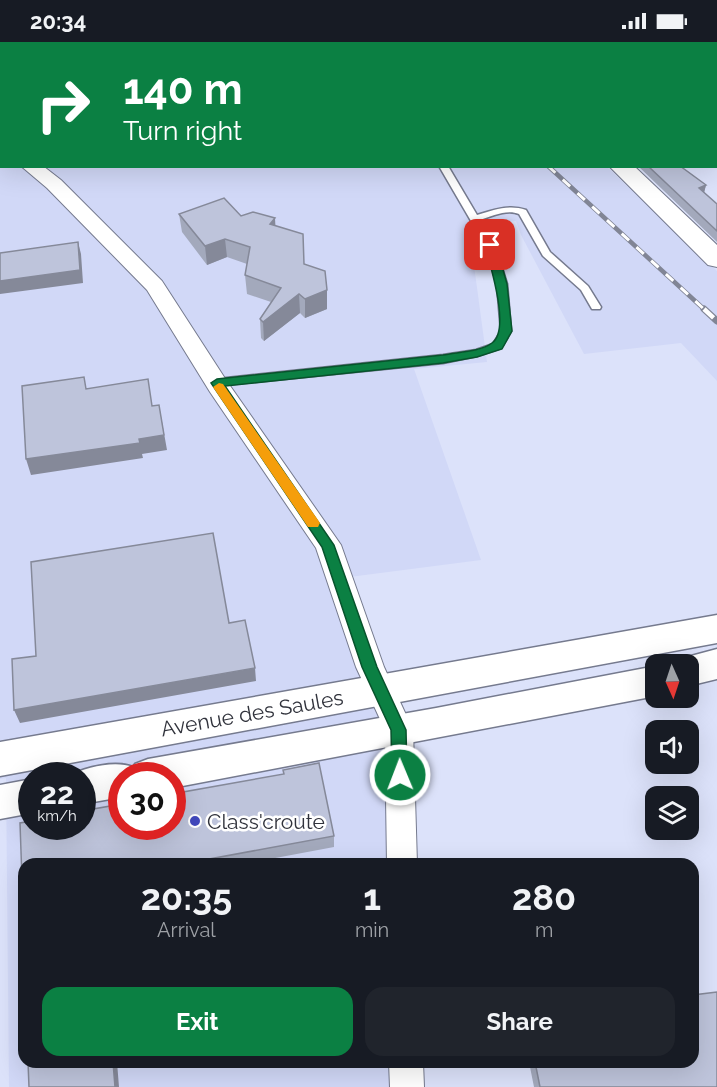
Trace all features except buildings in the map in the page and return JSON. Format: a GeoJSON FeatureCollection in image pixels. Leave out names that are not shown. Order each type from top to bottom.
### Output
{"type":"FeatureCollection","features":[{"type":"Feature","properties":{"kind":"main road","name":"Avenue des Saules"},"geometry":{"type":"LineString","coordinates":[[0,759],[717,628]]}},
{"type":"Feature","properties":{"kind":"main road"},"geometry":{"type":"LineString","coordinates":[[699,669],[717,664]]}},
{"type":"Feature","properties":{"kind":"main road","name":"Avenue des Saules"},"geometry":{"type":"LineString","coordinates":[[186,769],[645,683]]}},
{"type":"Feature","properties":{"kind":"main road"},"geometry":{"type":"LineString","coordinates":[[0,802],[18,799]]}},
{"type":"Feature","properties":{"kind":"street"},"geometry":{"type":"LineString","coordinates":[[33,168],[54,184],[155,286],[217,383],[328,545],[379,690],[399,730],[402,858]]}},
{"type":"Feature","properties":{"kind":"street"},"geometry":{"type":"LineString","coordinates":[[622,168],[717,259]]}},
{"type":"Feature","properties":{"kind":"street"},"geometry":{"type":"LineString","coordinates":[[406,1068],[407,1087]]}},
{"type":"Feature","properties":{"kind":"lane"},"geometry":{"type":"LineString","coordinates":[[217,383],[443,359],[477,353],[497,346],[506,331],[502,284],[490,245],[444,168]]}},
{"type":"Feature","properties":{"kind":"lane"},"geometry":{"type":"LineString","coordinates":[[475,218],[502,210],[515,209],[523,213],[546,254],[585,288],[596,307]]}},
{"type":"Feature","properties":{"kind":"shaded area"},"geometry":{"type":"Polygon","coordinates":[[[0,168],[608,168],[717,271],[717,381],[681,343],[584,354],[521,235],[516,221],[499,222],[499,226],[469,228],[487,362],[414,369],[481,560],[334,579],[384,715],[401,858],[18,858],[18,1068],[419,1068],[421,1087],[9,1087],[6,778],[0,779],[0,168]]]}},
{"type":"Feature","properties":{"kind":"railway"},"geometry":{"type":"LineString","coordinates":[[550,168],[706,311]]}},
{"type":"Feature","properties":{"kind":"railway"},"geometry":{"type":"LineString","coordinates":[[704,309],[717,321]]}},
{"type":"Feature","properties":{"kind":"slow traffic"},"geometry":{"type":"LineString","coordinates":[[219,387],[313,523]]}},
{"type":"Feature","properties":{"kind":"place","name":"Class'croute"},"geometry":{"type":"Point","coordinates":[195,821]}},
{"type":"Feature","properties":{"kind":"route"},"geometry":{"type":"LineString","coordinates":[[400,775],[399,730],[370,667],[328,545],[217,383],[443,359],[477,353],[497,346],[506,331],[502,284],[490,245]]}}]}
